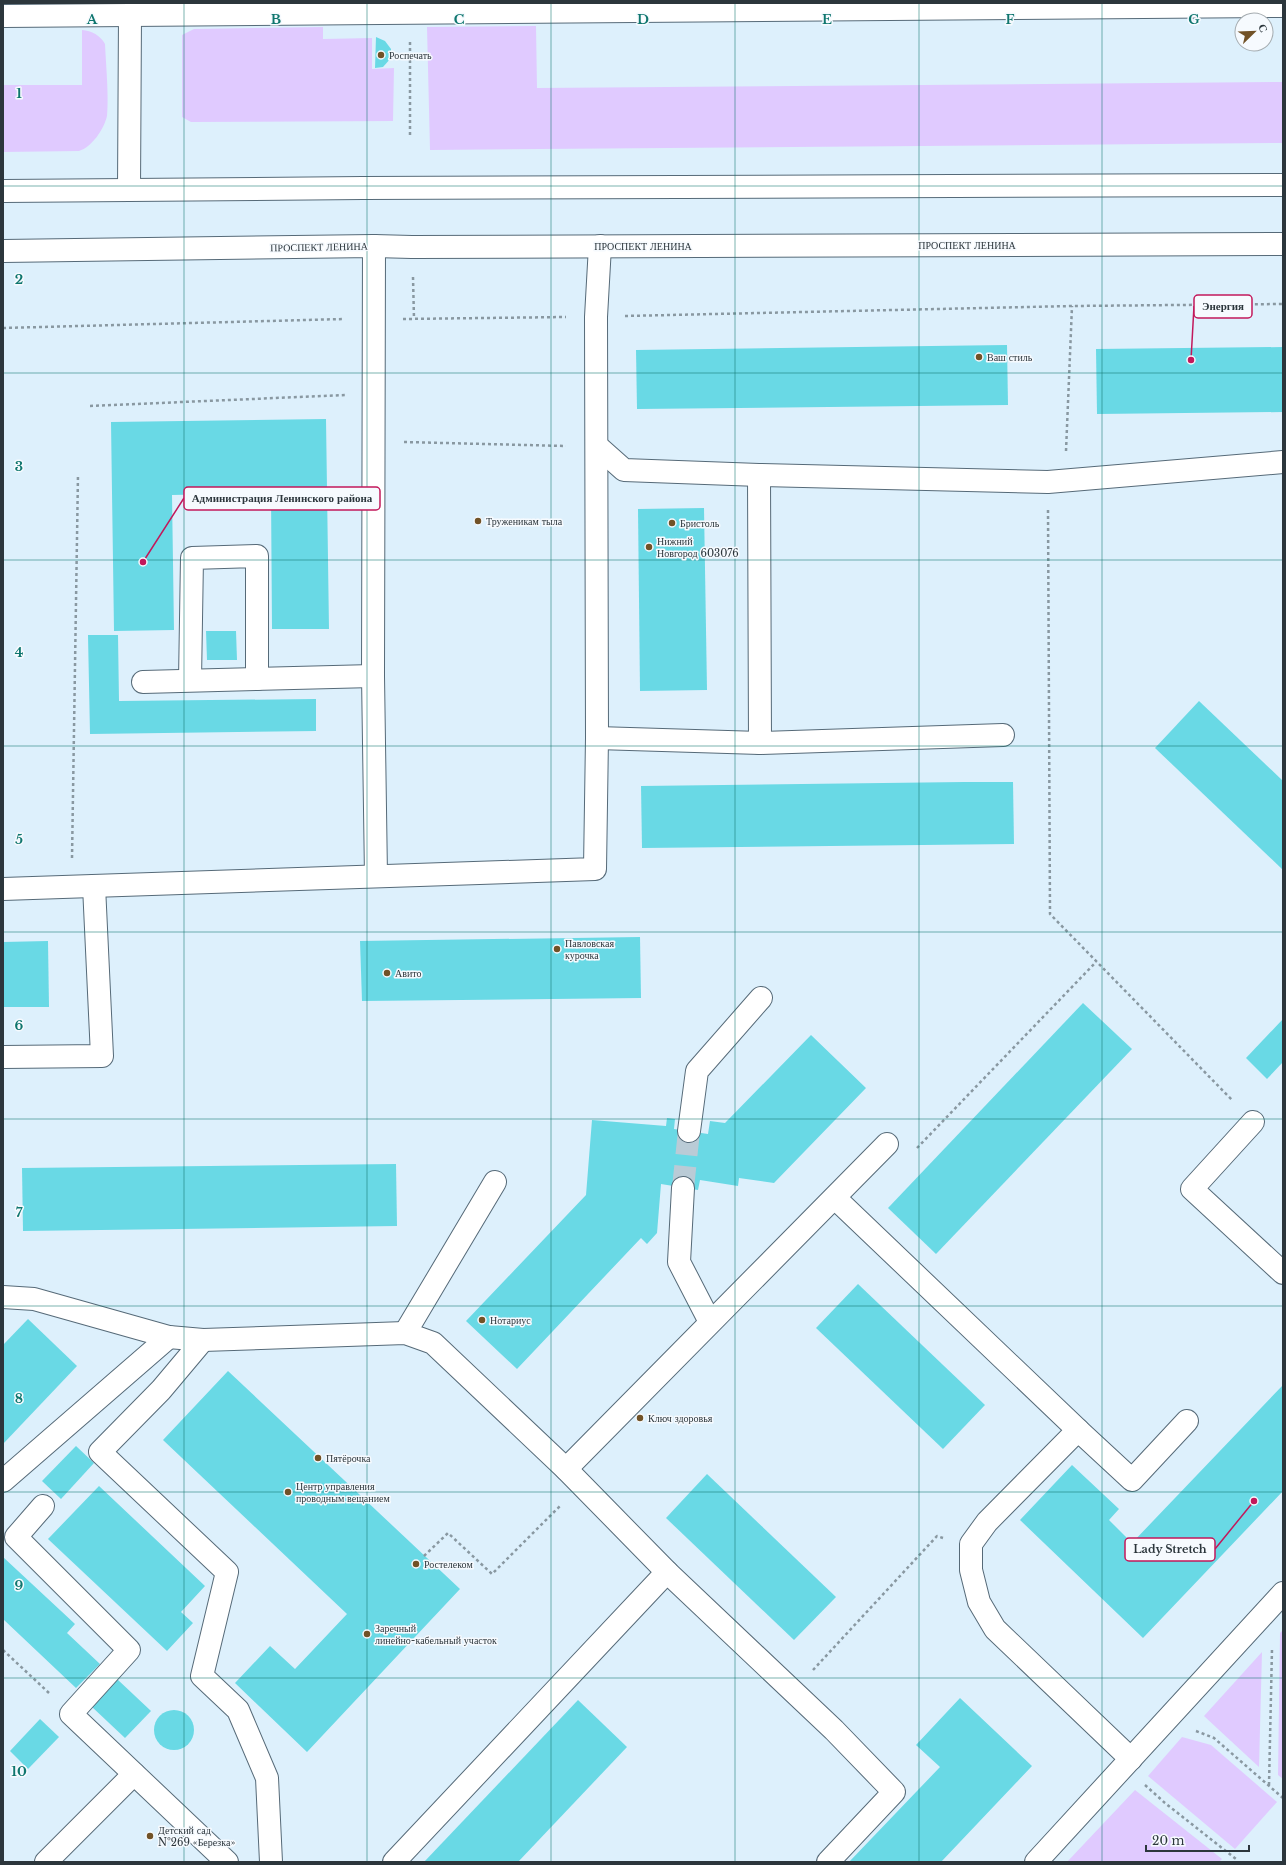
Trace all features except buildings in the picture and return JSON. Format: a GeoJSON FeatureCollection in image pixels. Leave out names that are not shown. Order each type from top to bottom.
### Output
{"type":"FeatureCollection","features":[{"type":"Feature","properties":{"kind":"main road"},"geometry":{"type":"LineString","coordinates":[[3,16],[868,6],[1283,6]]}},
{"type":"Feature","properties":{"kind":"main road"},"geometry":{"type":"LineString","coordinates":[[129,189],[130,15]]}},
{"type":"Feature","properties":{"kind":"main road"},"geometry":{"type":"LineString","coordinates":[[3,191],[129,189],[1283,185]]}},
{"type":"Feature","properties":{"kind":"main road","name":"ПРОСПЕКТ ЛЕНИНА"},"geometry":{"type":"LineString","coordinates":[[3,251],[374,246],[1283,244]]}},
{"type":"Feature","properties":{"kind":"main road"},"geometry":{"type":"LineString","coordinates":[[374,246],[372,394],[373,676],[376,876]]}},
{"type":"Feature","properties":{"kind":"main road"},"geometry":{"type":"LineString","coordinates":[[3,889],[595,869],[597,738],[596,317],[600,246]]}},
{"type":"Feature","properties":{"kind":"main road"},"geometry":{"type":"LineString","coordinates":[[597,446],[624,470],[758,475],[1048,482],[1283,462]]}},
{"type":"Feature","properties":{"kind":"main road"},"geometry":{"type":"LineString","coordinates":[[758,475],[760,743]]}},
{"type":"Feature","properties":{"kind":"main road"},"geometry":{"type":"LineString","coordinates":[[190,680],[192,558],[257,556],[257,679]]}},
{"type":"Feature","properties":{"kind":"main road"},"geometry":{"type":"LineString","coordinates":[[143,682],[373,676]]}},
{"type":"Feature","properties":{"kind":"main road"},"geometry":{"type":"LineString","coordinates":[[597,738],[760,743],[1003,735]]}},
{"type":"Feature","properties":{"kind":"main road"},"geometry":{"type":"LineString","coordinates":[[3,1057],[102,1056],[94,886]]}},
{"type":"Feature","properties":{"kind":"main road"},"geometry":{"type":"LineString","coordinates":[[689,1131],[697,1071],[761,998]]}},
{"type":"Feature","properties":{"kind":"main road"},"geometry":{"type":"LineString","coordinates":[[1253,1122],[1192,1189],[1283,1273]]}},
{"type":"Feature","properties":{"kind":"main road"},"geometry":{"type":"LineString","coordinates":[[566,1469],[887,1144]]}},
{"type":"Feature","properties":{"kind":"main road"},"geometry":{"type":"LineString","coordinates":[[405,1333],[495,1182]]}},
{"type":"Feature","properties":{"kind":"main road"},"geometry":{"type":"LineString","coordinates":[[683,1188],[679,1262],[710,1322]]}},
{"type":"Feature","properties":{"kind":"main road"},"geometry":{"type":"LineString","coordinates":[[835,1198],[1132,1480],[1187,1421]]}},
{"type":"Feature","properties":{"kind":"main road"},"geometry":{"type":"LineString","coordinates":[[3,1297],[34,1299],[169,1337],[203,1340],[405,1333],[433,1343],[566,1469],[666,1572],[834,1730],[894,1792],[828,1862]]}},
{"type":"Feature","properties":{"kind":"main road"},"geometry":{"type":"LineString","coordinates":[[3,1481],[169,1337]]}},
{"type":"Feature","properties":{"kind":"main road"},"geometry":{"type":"LineString","coordinates":[[203,1340],[160,1390],[100,1452],[226,1572],[202,1676],[238,1710],[267,1778],[271,1862]]}},
{"type":"Feature","properties":{"kind":"main road"},"geometry":{"type":"LineString","coordinates":[[1078,1430],[987,1522],[971,1544],[970,1570],[979,1602],[995,1629],[1131,1759]]}},
{"type":"Feature","properties":{"kind":"main road"},"geometry":{"type":"LineString","coordinates":[[43,1506],[16,1537],[129,1650],[71,1714],[227,1862]]}},
{"type":"Feature","properties":{"kind":"main road"},"geometry":{"type":"LineString","coordinates":[[394,1862],[666,1572]]}},
{"type":"Feature","properties":{"kind":"main road"},"geometry":{"type":"LineString","coordinates":[[1036,1862],[1278,1599]]}},
{"type":"Feature","properties":{"kind":"main road"},"geometry":{"type":"LineString","coordinates":[[46,1862],[134,1774]]}},
{"type":"Feature","properties":{"kind":"path"},"geometry":{"type":"LineString","coordinates":[[410,83],[410,138]]}},
{"type":"Feature","properties":{"kind":"path"},"geometry":{"type":"LineString","coordinates":[[413,272],[414,319]]}},
{"type":"Feature","properties":{"kind":"path"},"geometry":{"type":"LineString","coordinates":[[3,328],[373,319],[596,317],[1072,306],[1283,304]]}},
{"type":"Feature","properties":{"kind":"path"},"geometry":{"type":"LineString","coordinates":[[1072,306],[1065,467],[1048,482],[1050,914],[1253,1122]]}},
{"type":"Feature","properties":{"kind":"path"},"geometry":{"type":"LineString","coordinates":[[90,406],[372,394]]}},
{"type":"Feature","properties":{"kind":"path"},"geometry":{"type":"LineString","coordinates":[[373,442],[597,446]]}},
{"type":"Feature","properties":{"kind":"path"},"geometry":{"type":"LineString","coordinates":[[71,887],[78,474]]}},
{"type":"Feature","properties":{"kind":"path"},"geometry":{"type":"LineString","coordinates":[[913,1152],[1096,962]]}},
{"type":"Feature","properties":{"kind":"path"},"geometry":{"type":"LineString","coordinates":[[424,1556],[448,1534],[492,1574],[582,1485]]}},
{"type":"Feature","properties":{"kind":"path"},"geometry":{"type":"LineString","coordinates":[[792,1692],[937,1536],[971,1544]]}},
{"type":"Feature","properties":{"kind":"path"},"geometry":{"type":"LineString","coordinates":[[1269,1785],[1278,1599]]}},
{"type":"Feature","properties":{"kind":"path"},"geometry":{"type":"LineString","coordinates":[[3,1650],[71,1714]]}},
{"type":"Feature","properties":{"kind":"path"},"geometry":{"type":"LineString","coordinates":[[1168,1719],[1214,1738],[1283,1798]]}},
{"type":"Feature","properties":{"kind":"path"},"geometry":{"type":"LineString","coordinates":[[1131,1759],[1134,1775],[1165,1803],[1236,1859]]}},
{"type":"Feature","properties":{"kind":"shaded area"},"geometry":{"type":"Polygon","coordinates":[[[536,26],[537,88],[1283,82],[1283,143],[430,150],[427,27],[536,26]]]}},
{"type":"Feature","properties":{"kind":"shaded area"},"geometry":{"type":"Polygon","coordinates":[[[323,27],[323,39],[372,38],[372,69],[394,68],[393,121],[191,122],[182,117],[182,35],[194,29],[323,27]]]}},
{"type":"Feature","properties":{"kind":"shaded area"},"geometry":{"type":"Polygon","coordinates":[[[82,30],[95,34],[101,38],[105,44],[108,108],[107,116],[97,137],[88,146],[79,151],[3,152],[3,85],[82,85],[82,30]]]}},
{"type":"Feature","properties":{"kind":"shaded area"},"geometry":{"type":"Polygon","coordinates":[[[1283,1630],[1283,1779],[1278,1775],[1280,1633],[1283,1630]]]}},
{"type":"Feature","properties":{"kind":"shaded area"},"geometry":{"type":"Polygon","coordinates":[[[1262,1652],[1259,1767],[1204,1716],[1262,1652]]]}},
{"type":"Feature","properties":{"kind":"shaded area"},"geometry":{"type":"Polygon","coordinates":[[[1182,1737],[1211,1745],[1277,1802],[1235,1849],[1148,1776],[1182,1737]]]}},
{"type":"Feature","properties":{"kind":"shaded area"},"geometry":{"type":"Polygon","coordinates":[[[1135,1790],[1222,1859],[1219,1862],[1067,1862],[1135,1790]]]}},
{"type":"Feature","properties":{"kind":"tunnel"},"geometry":{"type":"LineString","coordinates":[[683,1188],[689,1131]]}},
{"type":"Feature","properties":{"kind":"place","name":"Роспечать"},"geometry":{"type":"Point","coordinates":[381,55]}},
{"type":"Feature","properties":{"kind":"place","name":"Ваш стиль"},"geometry":{"type":"Point","coordinates":[979,357]}},
{"type":"Feature","properties":{"kind":"place","name":"Энергия"},"geometry":{"type":"Point","coordinates":[1191,360]}},
{"type":"Feature","properties":{"kind":"place","name":"Труженикам тыла"},"geometry":{"type":"Point","coordinates":[478,521]}},
{"type":"Feature","properties":{"kind":"place","name":"Бристоль"},"geometry":{"type":"Point","coordinates":[672,523]}},
{"type":"Feature","properties":{"kind":"place","name":"Нижний Новгород 603076"},"geometry":{"type":"Point","coordinates":[649,547]}},
{"type":"Feature","properties":{"kind":"place","name":"Администрация Ленинского района"},"geometry":{"type":"Point","coordinates":[143,562]}},
{"type":"Feature","properties":{"kind":"place","name":"Павловская курочка"},"geometry":{"type":"Point","coordinates":[557,949]}},
{"type":"Feature","properties":{"kind":"place","name":"Авито"},"geometry":{"type":"Point","coordinates":[387,973]}},
{"type":"Feature","properties":{"kind":"place","name":"Нотариус"},"geometry":{"type":"Point","coordinates":[482,1320]}},
{"type":"Feature","properties":{"kind":"place","name":"Ключ здоровья"},"geometry":{"type":"Point","coordinates":[640,1418]}},
{"type":"Feature","properties":{"kind":"place","name":"Пятёрочка"},"geometry":{"type":"Point","coordinates":[318,1458]}},
{"type":"Feature","properties":{"kind":"place","name":"Центр управления проводным вещанием"},"geometry":{"type":"Point","coordinates":[288,1492]}},
{"type":"Feature","properties":{"kind":"place","name":"Lady Stretch"},"geometry":{"type":"Point","coordinates":[1254,1501]}},
{"type":"Feature","properties":{"kind":"place","name":"Ростелеком"},"geometry":{"type":"Point","coordinates":[416,1564]}},
{"type":"Feature","properties":{"kind":"place","name":"Заречный линейно-кабельный участок"},"geometry":{"type":"Point","coordinates":[367,1634]}},
{"type":"Feature","properties":{"kind":"place","name":"Детский сад №269 «Березка»"},"geometry":{"type":"Point","coordinates":[150,1836]}}]}
